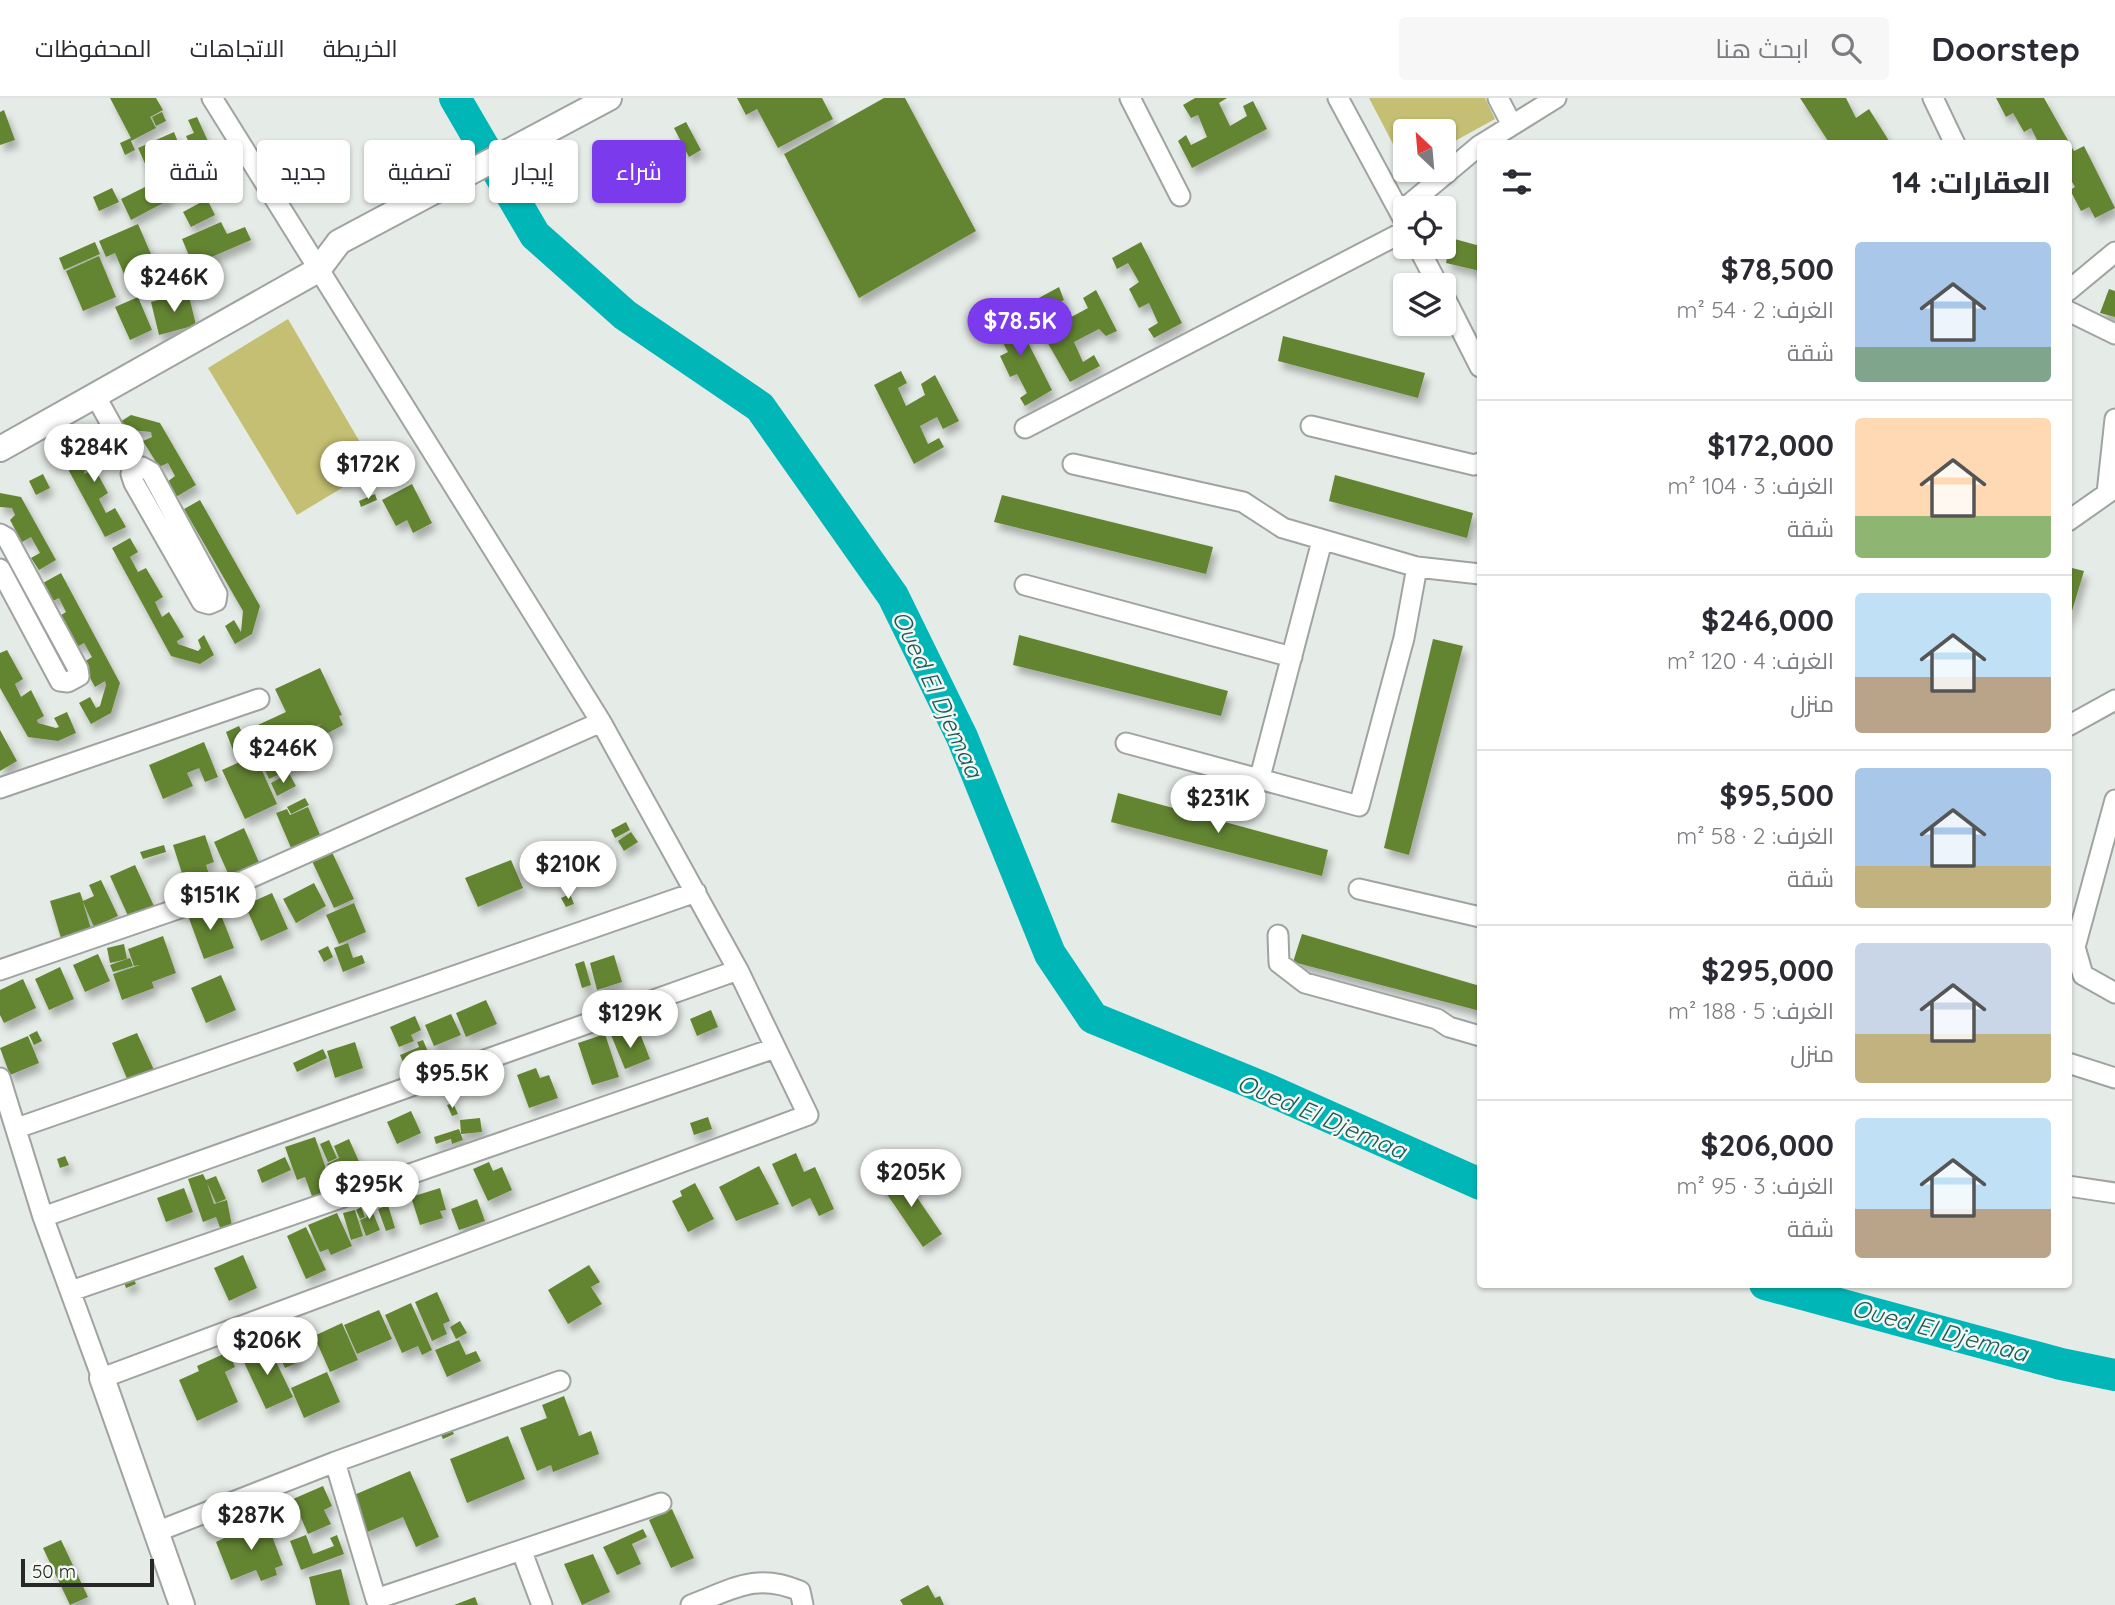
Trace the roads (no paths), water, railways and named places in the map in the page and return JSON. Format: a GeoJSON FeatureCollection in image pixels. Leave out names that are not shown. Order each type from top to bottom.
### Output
{"type":"FeatureCollection","features":[{"type":"Feature","properties":{"kind":"street"},"geometry":{"type":"LineString","coordinates":[[102,1378],[808,1115],[696,892],[601,722],[212,98]]}},
{"type":"Feature","properties":{"kind":"street"},"geometry":{"type":"LineString","coordinates":[[1130,98],[1180,196]]}},
{"type":"Feature","properties":{"kind":"street"},"geometry":{"type":"LineString","coordinates":[[1338,98],[1393,200]]}},
{"type":"Feature","properties":{"kind":"street"},"geometry":{"type":"LineString","coordinates":[[1498,98],[1511,123]]}},
{"type":"Feature","properties":{"kind":"street"},"geometry":{"type":"LineString","coordinates":[[1487,140],[1556,98]]}},
{"type":"Feature","properties":{"kind":"street"},"geometry":{"type":"LineString","coordinates":[[1933,98],[1953,140]]}},
{"type":"Feature","properties":{"kind":"street"},"geometry":{"type":"LineString","coordinates":[[0,449],[318,270],[339,242],[598,103]]}},
{"type":"Feature","properties":{"kind":"street"},"geometry":{"type":"LineString","coordinates":[[1429,196],[1477,148]]}},
{"type":"Feature","properties":{"kind":"street"},"geometry":{"type":"LineString","coordinates":[[1025,429],[1393,227]]}},
{"type":"Feature","properties":{"kind":"street"},"geometry":{"type":"LineString","coordinates":[[2072,288],[2115,252]]}},
{"type":"Feature","properties":{"kind":"street"},"geometry":{"type":"LineString","coordinates":[[2072,312],[2115,334]]}},
{"type":"Feature","properties":{"kind":"street"},"geometry":{"type":"LineString","coordinates":[[1456,320],[1477,361]]}},
{"type":"Feature","properties":{"kind":"street"},"geometry":{"type":"LineString","coordinates":[[95,395],[137,471]]}},
{"type":"Feature","properties":{"kind":"street"},"geometry":{"type":"LineString","coordinates":[[2072,518],[2111,490],[2115,419]]}},
{"type":"Feature","properties":{"kind":"street"},"geometry":{"type":"LineString","coordinates":[[1311,426],[1477,464]]}},
{"type":"Feature","properties":{"kind":"street"},"geometry":{"type":"LineString","coordinates":[[1073,464],[1243,502],[1283,528],[1322,541],[1417,567],[1477,575]]}},
{"type":"Feature","properties":{"kind":"street"},"geometry":{"type":"LineString","coordinates":[[142,467],[151,472],[217,594],[216,601],[209,604],[202,602],[134,483],[131,474],[137,471],[142,467]]}},
{"type":"Feature","properties":{"kind":"street"},"geometry":{"type":"LineString","coordinates":[[0,534],[8,538],[78,669],[79,676],[68,682],[60,681],[0,569]]}},
{"type":"Feature","properties":{"kind":"street"},"geometry":{"type":"LineString","coordinates":[[1260,777],[1322,541]]}},
{"type":"Feature","properties":{"kind":"street"},"geometry":{"type":"LineString","coordinates":[[1126,743],[1260,777],[1359,806],[1404,638],[1417,567]]}},
{"type":"Feature","properties":{"kind":"street"},"geometry":{"type":"LineString","coordinates":[[1025,585],[1292,657]]}},
{"type":"Feature","properties":{"kind":"street"},"geometry":{"type":"LineString","coordinates":[[0,788],[259,699]]}},
{"type":"Feature","properties":{"kind":"street"},"geometry":{"type":"LineString","coordinates":[[2072,724],[2115,700]]}},
{"type":"Feature","properties":{"kind":"street"},"geometry":{"type":"LineString","coordinates":[[0,970],[189,905],[601,722]]}},
{"type":"Feature","properties":{"kind":"street"},"geometry":{"type":"LineString","coordinates":[[2115,800],[2075,947],[2083,975],[2115,993]]}},
{"type":"Feature","properties":{"kind":"street"},"geometry":{"type":"LineString","coordinates":[[1359,889],[1477,917]]}},
{"type":"Feature","properties":{"kind":"street"},"geometry":{"type":"LineString","coordinates":[[17,1128],[696,892]]}},
{"type":"Feature","properties":{"kind":"street"},"geometry":{"type":"LineString","coordinates":[[1279,935],[1279,963],[1305,983],[1437,1019],[1449,1027],[1477,1035]]}},
{"type":"Feature","properties":{"kind":"street"},"geometry":{"type":"LineString","coordinates":[[43,1217],[737,970]]}},
{"type":"Feature","properties":{"kind":"street"},"geometry":{"type":"LineString","coordinates":[[71,1292],[775,1048]]}},
{"type":"Feature","properties":{"kind":"street"},"geometry":{"type":"LineString","coordinates":[[2072,1064],[2115,1078]]}},
{"type":"Feature","properties":{"kind":"street"},"geometry":{"type":"LineString","coordinates":[[0,1078],[43,1217],[182,1605]]}},
{"type":"Feature","properties":{"kind":"street"},"geometry":{"type":"LineString","coordinates":[[2073,1188],[2115,1193]]}},
{"type":"Feature","properties":{"kind":"street"},"geometry":{"type":"LineString","coordinates":[[156,1532],[335,1462],[560,1381]]}},
{"type":"Feature","properties":{"kind":"street"},"geometry":{"type":"LineString","coordinates":[[335,1462],[374,1602],[661,1503]]}},
{"type":"Feature","properties":{"kind":"street"},"geometry":{"type":"LineString","coordinates":[[522,1552],[542,1605]]}},
{"type":"Feature","properties":{"kind":"street"},"geometry":{"type":"LineString","coordinates":[[691,1605],[749,1583],[777,1581],[800,1591],[803,1605]]}},
{"type":"Feature","properties":{"kind":"waterway","name":"Oued El Djemaa"},"geometry":{"type":"LineString","coordinates":[[455,98],[535,235],[625,315],[760,407],[893,596],[962,737],[1050,954],[1093,1018],[1262,1087],[1477,1183]]}},
{"type":"Feature","properties":{"kind":"waterway","name":"Oued El Djemaa"},"geometry":{"type":"LineString","coordinates":[[1780,1288],[2061,1364],[2115,1375]]}}]}
